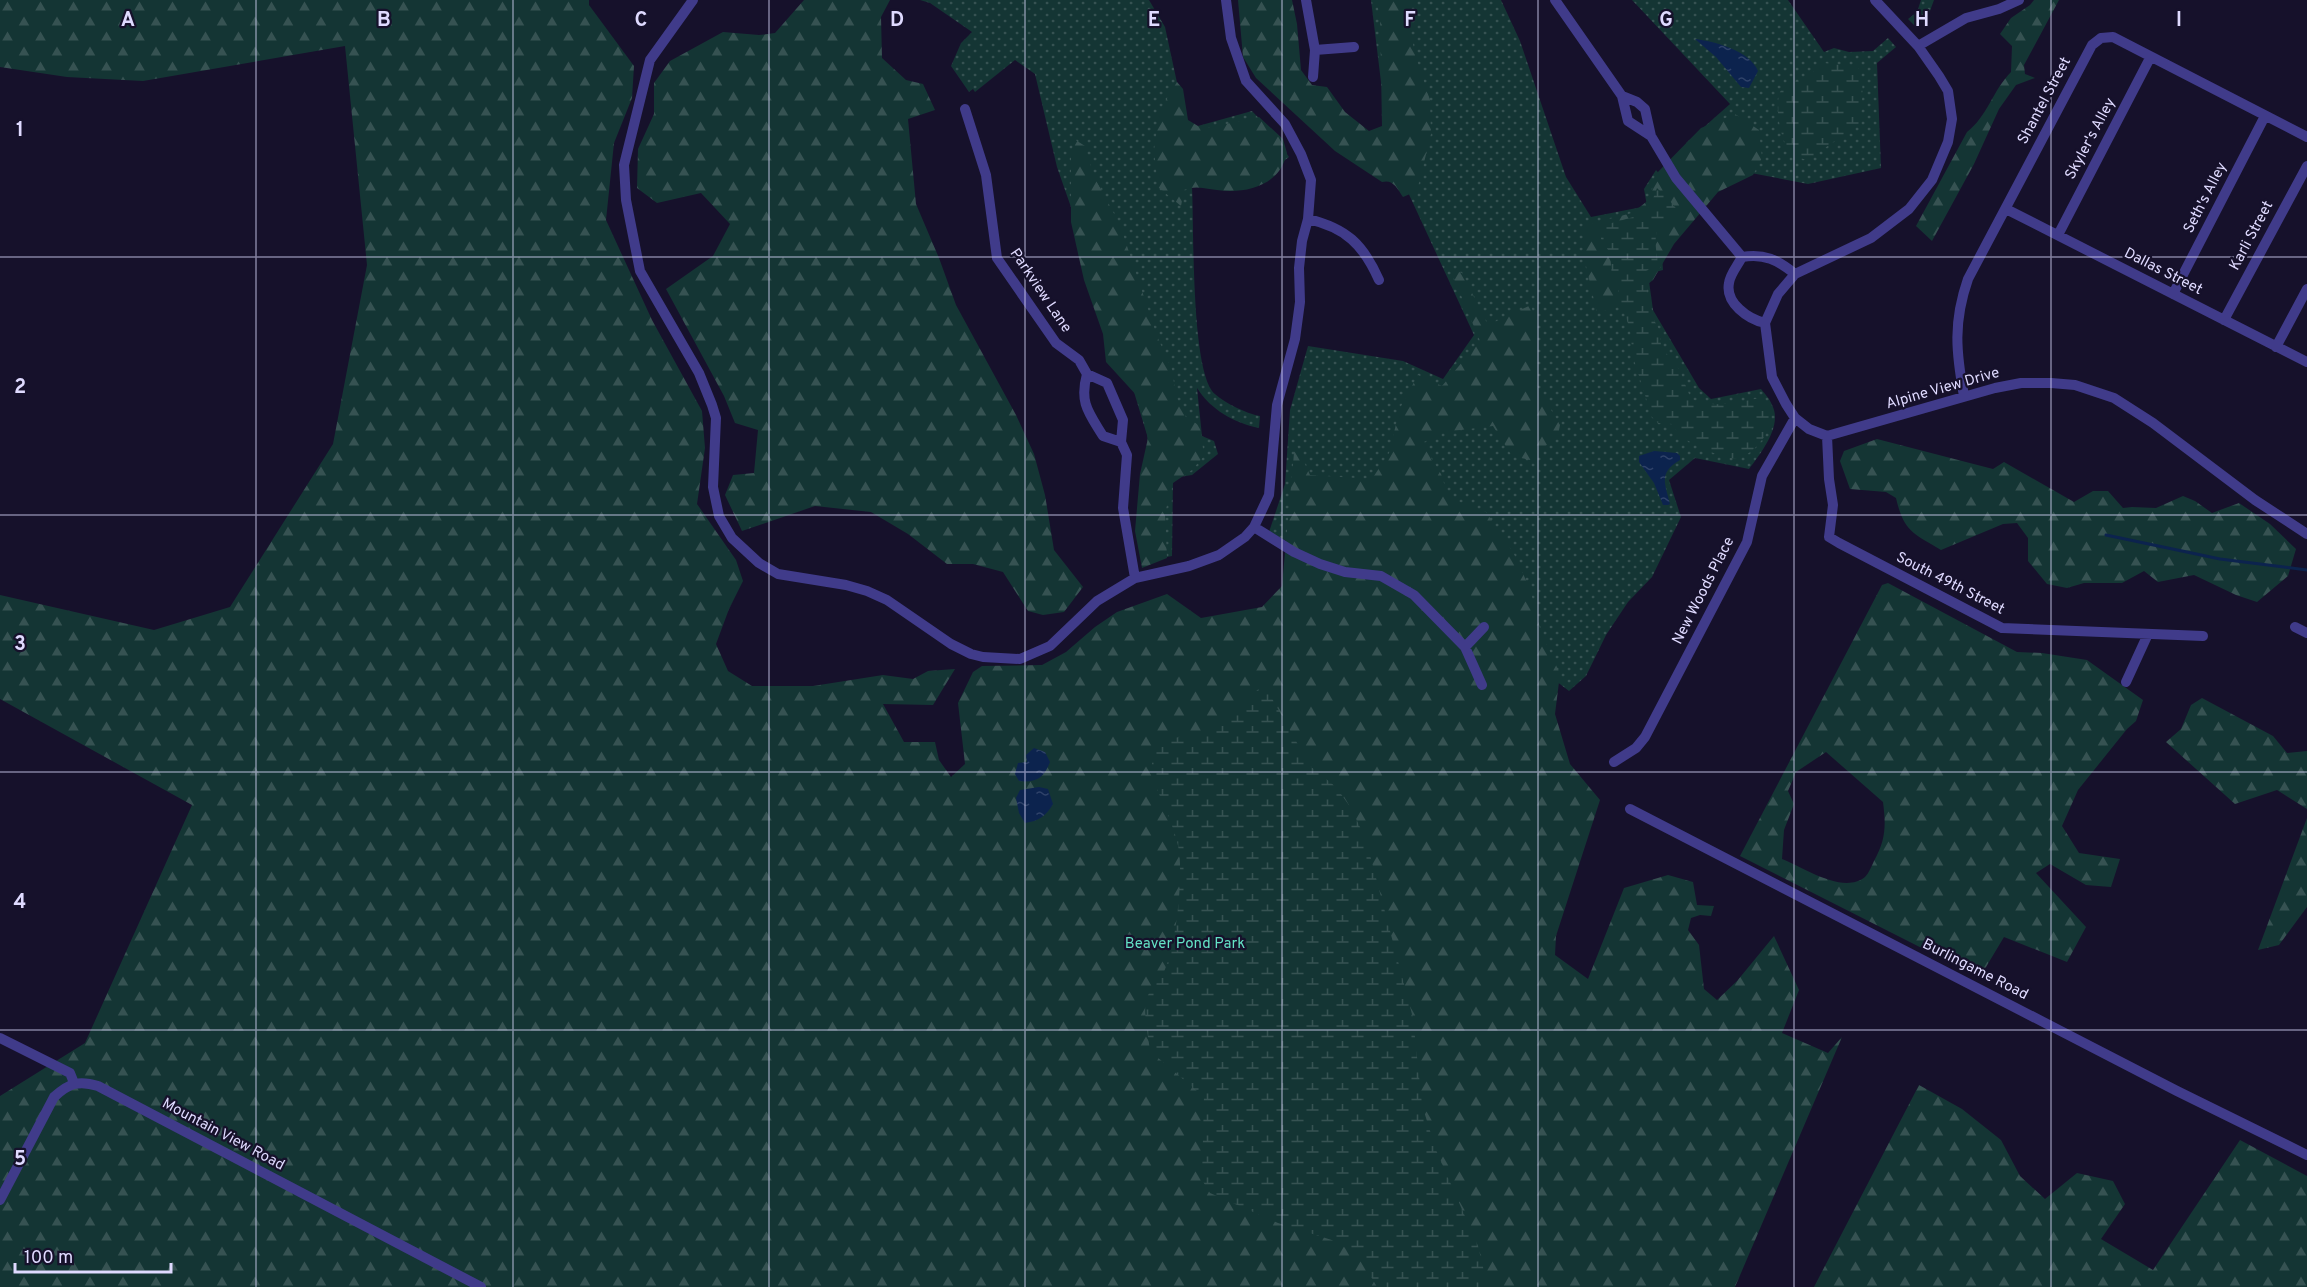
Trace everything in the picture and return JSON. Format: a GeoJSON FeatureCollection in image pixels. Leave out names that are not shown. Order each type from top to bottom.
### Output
{"type":"FeatureCollection","features":[{"type":"Feature","properties":{"kind":"street"},"geometry":{"type":"LineString","coordinates":[[693,0],[650,60],[624,165],[626,200],[640,271],[699,373],[716,418],[714,497],[719,516],[732,538],[759,563],[778,574],[846,585],[867,591],[887,600],[951,644],[971,654],[1020,659],[1050,646],[1097,601],[1135,578],[1189,566],[1219,555],[1245,537],[1254,527],[1269,495],[1277,405],[1295,339],[1300,302],[1299,268],[1302,241],[1308,219],[1311,180],[1301,154],[1285,124],[1246,81],[1231,38],[1226,0]]}},
{"type":"Feature","properties":{"kind":"street"},"geometry":{"type":"LineString","coordinates":[[1306,0],[1315,50],[1313,77]]}},
{"type":"Feature","properties":{"kind":"street"},"geometry":{"type":"LineString","coordinates":[[1555,0],[1622,96],[1628,121],[1651,136]]}},
{"type":"Feature","properties":{"kind":"street"},"geometry":{"type":"LineString","coordinates":[[1827,436],[1809,429],[1795,418],[1772,377],[1765,323],[1778,294],[1795,274],[1871,238],[1909,209],[1932,180],[1948,142],[1952,119],[1948,92],[1918,46],[1875,0]]}},
{"type":"Feature","properties":{"kind":"street"},"geometry":{"type":"LineString","coordinates":[[1918,46],[1966,18],[1999,9],[2019,0]]}},
{"type":"Feature","properties":{"kind":"street","name":"Shantel Street"},"geometry":{"type":"LineString","coordinates":[[1964,396],[1956,347],[1961,300],[1973,270],[2091,45],[2101,38],[2113,37],[2307,137]]}},
{"type":"Feature","properties":{"kind":"street"},"geometry":{"type":"LineString","coordinates":[[1315,50],[1354,47]]}},
{"type":"Feature","properties":{"kind":"street","name":"Skyler's Alley"},"geometry":{"type":"LineString","coordinates":[[2058,235],[2150,58]]}},
{"type":"Feature","properties":{"kind":"street"},"geometry":{"type":"LineString","coordinates":[[1622,96],[1637,102],[1645,109],[1651,136],[1676,178],[1742,257]]}},
{"type":"Feature","properties":{"kind":"street","name":"Parkview Lane"},"geometry":{"type":"LineString","coordinates":[[965,109],[986,176],[997,258],[1056,343],[1079,360],[1087,374],[1107,383],[1123,420],[1122,442],[1127,454],[1123,508],[1135,578]]}},
{"type":"Feature","properties":{"kind":"street","name":"Seth's Alley"},"geometry":{"type":"LineString","coordinates":[[2173,294],[2265,116]]}},
{"type":"Feature","properties":{"kind":"street","name":"Karli Street"},"geometry":{"type":"LineString","coordinates":[[2224,320],[2307,166]]}},
{"type":"Feature","properties":{"kind":"street","name":"Dallas Street"},"geometry":{"type":"LineString","coordinates":[[2006,209],[2307,363]]}},
{"type":"Feature","properties":{"kind":"street"},"geometry":{"type":"LineString","coordinates":[[1308,219],[1332,225],[1350,236],[1371,260],[1379,280]]}},
{"type":"Feature","properties":{"kind":"street"},"geometry":{"type":"LineString","coordinates":[[1742,257],[1766,256],[1780,262],[1795,274]]}},
{"type":"Feature","properties":{"kind":"street"},"geometry":{"type":"LineString","coordinates":[[1742,257],[1728,284],[1731,299],[1740,310],[1756,321],[1765,323]]}},
{"type":"Feature","properties":{"kind":"street"},"geometry":{"type":"LineString","coordinates":[[2276,347],[2307,288]]}},
{"type":"Feature","properties":{"kind":"street"},"geometry":{"type":"LineString","coordinates":[[1087,374],[1082,391],[1088,411],[1103,436],[1122,442]]}},
{"type":"Feature","properties":{"kind":"street","name":"Alpine View Drive"},"geometry":{"type":"LineString","coordinates":[[1827,436],[1964,396],[2022,383],[2075,385],[2114,398],[2153,423],[2269,510],[2307,534]]}},
{"type":"Feature","properties":{"kind":"street","name":"New Woods Place"},"geometry":{"type":"LineString","coordinates":[[1614,762],[1636,748],[1645,737],[1747,542],[1762,476],[1795,418]]}},
{"type":"Feature","properties":{"kind":"street","name":"South 49th Street"},"geometry":{"type":"LineString","coordinates":[[1827,436],[1833,504],[1829,537],[1997,626],[2203,636]]}},
{"type":"Feature","properties":{"kind":"street"},"geometry":{"type":"LineString","coordinates":[[1254,527],[1294,552],[1345,572],[1381,576],[1407,591],[1421,601],[1465,647],[1482,685]]}},
{"type":"Feature","properties":{"kind":"street"},"geometry":{"type":"LineString","coordinates":[[1465,647],[1484,627]]}},
{"type":"Feature","properties":{"kind":"street"},"geometry":{"type":"LineString","coordinates":[[2295,627],[2307,633]]}},
{"type":"Feature","properties":{"kind":"street"},"geometry":{"type":"LineString","coordinates":[[2126,682],[2148,634]]}},
{"type":"Feature","properties":{"kind":"street","name":"Burlingame Road"},"geometry":{"type":"LineString","coordinates":[[1630,809],[2177,1091],[2307,1155]]}},
{"type":"Feature","properties":{"kind":"street"},"geometry":{"type":"LineString","coordinates":[[0,1038],[70,1073],[74,1083],[66,1086],[54,1097],[0,1200]]}},
{"type":"Feature","properties":{"kind":"street","name":"Mountain View Road"},"geometry":{"type":"LineString","coordinates":[[74,1083],[85,1082],[98,1086],[481,1287]]}},
{"type":"Feature","properties":{"kind":"green space","name":"Beaver Pond Park"},"geometry":{"type":"Polygon","coordinates":[[[0,0],[589,0],[589,5],[634,66],[632,98],[614,143],[606,220],[652,320],[702,411],[705,448],[697,504],[736,560],[743,581],[729,609],[716,644],[728,671],[752,686],[813,686],[883,675],[913,679],[928,671],[955,669],[933,705],[883,704],[904,742],[935,742],[939,760],[951,777],[965,764],[958,703],[973,672],[982,666],[1042,665],[1066,652],[1117,612],[1167,594],[1201,618],[1262,607],[1282,586],[1295,442],[1310,475],[1372,479],[1389,453],[1400,408],[1418,375],[1442,386],[1480,341],[1450,269],[1462,273],[1488,325],[1531,305],[1535,320],[1536,384],[1560,425],[1558,435],[1530,460],[1512,456],[1493,426],[1444,432],[1422,443],[1441,474],[1449,498],[1486,512],[1513,552],[1530,589],[1541,632],[1560,674],[1555,714],[1570,764],[1600,800],[1556,936],[1555,955],[1588,979],[1624,888],[1668,875],[1693,882],[1697,905],[1714,906],[1711,916],[1700,915],[1691,918],[1688,930],[1699,945],[1704,989],[1717,1000],[1737,981],[1774,936],[1799,990],[1782,1033],[1828,1053],[1842,1037],[1735,1287],[0,1287],[0,1096],[85,1043],[192,805],[0,699],[0,595],[154,630],[230,607],[333,444],[367,265],[345,46],[143,81],[67,77],[0,67],[0,0]]]}},
{"type":"Feature","properties":{"kind":"green space"},"geometry":{"type":"Polygon","coordinates":[[[804,0],[890,0],[881,17],[882,58],[906,80],[923,84],[935,110],[908,119],[916,204],[956,305],[1016,415],[1034,454],[1045,495],[1054,550],[1083,587],[1064,612],[1043,615],[1028,611],[1003,572],[973,564],[947,564],[908,534],[871,512],[815,506],[742,531],[725,495],[733,475],[754,473],[758,430],[735,423],[724,396],[666,289],[713,256],[730,224],[701,193],[657,203],[637,188],[638,149],[654,114],[654,83],[670,61],[723,32],[759,35],[775,33],[804,0]]]}},
{"type":"Feature","properties":{"kind":"green space"},"geometry":{"type":"Polygon","coordinates":[[[920,0],[1149,0],[1165,27],[1187,129],[1252,111],[1272,132],[1289,157],[1247,189],[1192,187],[1197,324],[1205,375],[1212,391],[1221,399],[1241,410],[1260,416],[1259,428],[1241,423],[1216,409],[1197,388],[1202,436],[1214,441],[1218,454],[1192,475],[1173,478],[1172,556],[1162,558],[1147,435],[1124,359],[1057,167],[1035,74],[1015,60],[975,92],[973,89],[969,92],[951,66],[961,43],[972,32],[930,3],[920,0]]]}},
{"type":"Feature","properties":{"kind":"green space"},"geometry":{"type":"Polygon","coordinates":[[[1238,0],[1292,0],[1297,24],[1301,70],[1312,85],[1327,87],[1345,112],[1369,131],[1382,126],[1380,16],[1376,0],[1413,0],[1407,14],[1415,54],[1430,100],[1431,134],[1417,191],[1403,197],[1392,183],[1382,182],[1335,151],[1256,78],[1243,57],[1238,0]]]}},
{"type":"Feature","properties":{"kind":"green space"},"geometry":{"type":"Polygon","coordinates":[[[1371,0],[1501,0],[1520,41],[1566,177],[1591,217],[1647,206],[1644,189],[1656,170],[1693,215],[1660,229],[1663,270],[1648,274],[1653,310],[1699,388],[1711,399],[1761,389],[1775,413],[1773,430],[1749,469],[1695,458],[1669,480],[1681,517],[1652,577],[1628,602],[1606,635],[1586,676],[1569,691],[1470,615],[1326,562],[1269,532],[1285,484],[1290,410],[1308,346],[1403,361],[1443,379],[1474,335],[1406,188],[1381,82],[1371,0]]]}},
{"type":"Feature","properties":{"kind":"green space"},"geometry":{"type":"Polygon","coordinates":[[[1632,0],[1788,0],[1824,52],[1834,48],[1849,52],[1873,51],[1888,38],[1896,47],[1877,63],[1881,168],[1808,184],[1751,173],[1686,143],[1730,104],[1632,0]]]}},
{"type":"Feature","properties":{"kind":"green space"},"geometry":{"type":"Polygon","coordinates":[[[1921,0],[1934,0],[1927,19],[1915,26],[1908,19],[1917,12],[1921,0]]]}},
{"type":"Feature","properties":{"kind":"green space"},"geometry":{"type":"Polygon","coordinates":[[[2034,0],[2059,0],[2024,65],[2025,74],[2035,78],[2016,85],[1999,109],[1974,164],[1932,241],[1916,226],[1967,132],[1980,119],[2011,72],[2012,46],[2000,34],[2011,18],[2034,0]]]}},
{"type":"Feature","properties":{"kind":"green space"},"geometry":{"type":"Polygon","coordinates":[[[1824,63],[1858,67],[1862,87],[1860,123],[1808,160],[1794,156],[1785,144],[1778,115],[1779,96],[1785,86],[1804,79],[1824,63]]]}},
{"type":"Feature","properties":{"kind":"green space"},"geometry":{"type":"Polygon","coordinates":[[[1177,82],[1183,89],[1188,120],[1203,129],[1259,117],[1283,139],[1287,153],[1279,171],[1259,186],[1243,190],[1197,188],[1184,190],[1181,206],[1158,187],[1154,150],[1160,110],[1177,82]]]}},
{"type":"Feature","properties":{"kind":"green space"},"geometry":{"type":"Polygon","coordinates":[[[1735,114],[1759,130],[1762,158],[1753,175],[1718,192],[1674,244],[1653,280],[1621,306],[1597,313],[1586,266],[1582,226],[1632,213],[1650,199],[1655,175],[1701,128],[1735,114]]]}},
{"type":"Feature","properties":{"kind":"green space"},"geometry":{"type":"Polygon","coordinates":[[[1074,139],[1085,146],[1093,174],[1120,225],[1157,336],[1172,370],[1176,396],[1185,416],[1200,426],[1204,456],[1192,470],[1173,483],[1165,513],[1167,558],[1142,568],[1135,531],[1140,474],[1148,438],[1138,397],[1106,362],[1103,334],[1084,280],[1071,222],[1071,156],[1074,139]]]}},
{"type":"Feature","properties":{"kind":"green space"},"geometry":{"type":"Polygon","coordinates":[[[1657,188],[1679,212],[1659,227],[1656,237],[1658,265],[1646,271],[1647,295],[1660,331],[1661,347],[1679,369],[1691,399],[1710,404],[1727,404],[1763,398],[1770,410],[1769,426],[1761,442],[1739,458],[1726,457],[1704,449],[1684,438],[1672,424],[1658,423],[1652,417],[1633,357],[1630,329],[1618,295],[1619,282],[1612,277],[1610,253],[1601,239],[1601,226],[1637,216],[1650,207],[1657,188]]]}},
{"type":"Feature","properties":{"kind":"green space"},"geometry":{"type":"Polygon","coordinates":[[[1877,439],[1993,469],[2004,462],[2074,502],[2093,491],[2108,491],[2123,508],[2156,508],[2183,496],[2212,513],[2239,503],[2270,524],[2296,549],[2288,576],[2257,602],[2236,595],[2194,575],[2158,582],[2144,571],[2122,583],[2084,583],[2067,588],[2047,584],[2028,561],[2028,538],[2017,523],[2003,524],[1941,550],[1906,525],[1896,498],[1886,492],[1850,489],[1840,461],[1844,451],[1877,439]]]}},
{"type":"Feature","properties":{"kind":"green space"},"geometry":{"type":"Polygon","coordinates":[[[1888,583],[2017,652],[2042,653],[2087,660],[2143,700],[2136,721],[2078,790],[2062,826],[2079,853],[2120,859],[2111,887],[2086,885],[2050,864],[2036,873],[2086,927],[2067,962],[2004,937],[1986,967],[1977,976],[1740,856],[1882,585],[1888,583]],[[1826,752],[1796,772],[1788,791],[1794,804],[1784,830],[1782,859],[1823,878],[1835,881],[1856,882],[1865,877],[1883,839],[1885,825],[1883,802],[1826,752]]]}},
{"type":"Feature","properties":{"kind":"green space","name":"Beaver Pond Park"},"geometry":{"type":"Polygon","coordinates":[[[1264,684],[1310,766],[1336,787],[1351,808],[1366,840],[1413,1018],[1422,1105],[1436,1150],[1478,1246],[1488,1287],[1377,1287],[1362,1261],[1338,1242],[1278,1223],[1210,1193],[1202,1180],[1204,1097],[1150,1051],[1145,1005],[1147,997],[1163,974],[1172,948],[1180,879],[1176,837],[1160,797],[1153,769],[1152,755],[1155,741],[1211,732],[1264,684]]]}},
{"type":"Feature","properties":{"kind":"green space"},"geometry":{"type":"Polygon","coordinates":[[[2202,698],[2273,736],[2287,753],[2307,751],[2307,809],[2277,790],[2235,804],[2166,742],[2181,729],[2191,705],[2202,698]]]}},
{"type":"Feature","properties":{"kind":"green space"},"geometry":{"type":"Polygon","coordinates":[[[2307,818],[2307,907],[2279,945],[2258,950],[2307,818]]]}},
{"type":"Feature","properties":{"kind":"green space"},"geometry":{"type":"Polygon","coordinates":[[[1919,1085],[1962,1109],[2001,1140],[2020,1176],[2045,1199],[2077,1173],[2113,1181],[2125,1204],[2101,1239],[2153,1270],[2240,1140],[2307,1176],[2307,1287],[1814,1287],[1919,1085]]]}},
{"type":"Feature","properties":{"kind":"water"},"geometry":{"type":"Polygon","coordinates":[[[1695,39],[1731,48],[1754,64],[1758,71],[1749,88],[1741,87],[1716,57],[1695,39]]]}},
{"type":"Feature","properties":{"kind":"water"},"geometry":{"type":"Polygon","coordinates":[[[1654,451],[1677,453],[1680,456],[1680,460],[1668,469],[1666,474],[1665,484],[1670,504],[1668,505],[1663,505],[1654,483],[1639,462],[1639,456],[1654,451]]]}},
{"type":"Feature","properties":{"kind":"water"},"geometry":{"type":"Polygon","coordinates":[[[1034,748],[1045,752],[1050,762],[1048,767],[1042,776],[1035,780],[1019,781],[1015,774],[1018,763],[1027,762],[1026,755],[1034,748]]]}},
{"type":"Feature","properties":{"kind":"water"},"geometry":{"type":"Polygon","coordinates":[[[1039,787],[1048,789],[1053,804],[1042,817],[1025,823],[1019,813],[1016,798],[1020,790],[1039,787]]]}},
{"type":"Feature","properties":{"kind":"waterway"},"geometry":{"type":"LineString","coordinates":[[2106,535],[2220,559],[2307,570]]}}]}
